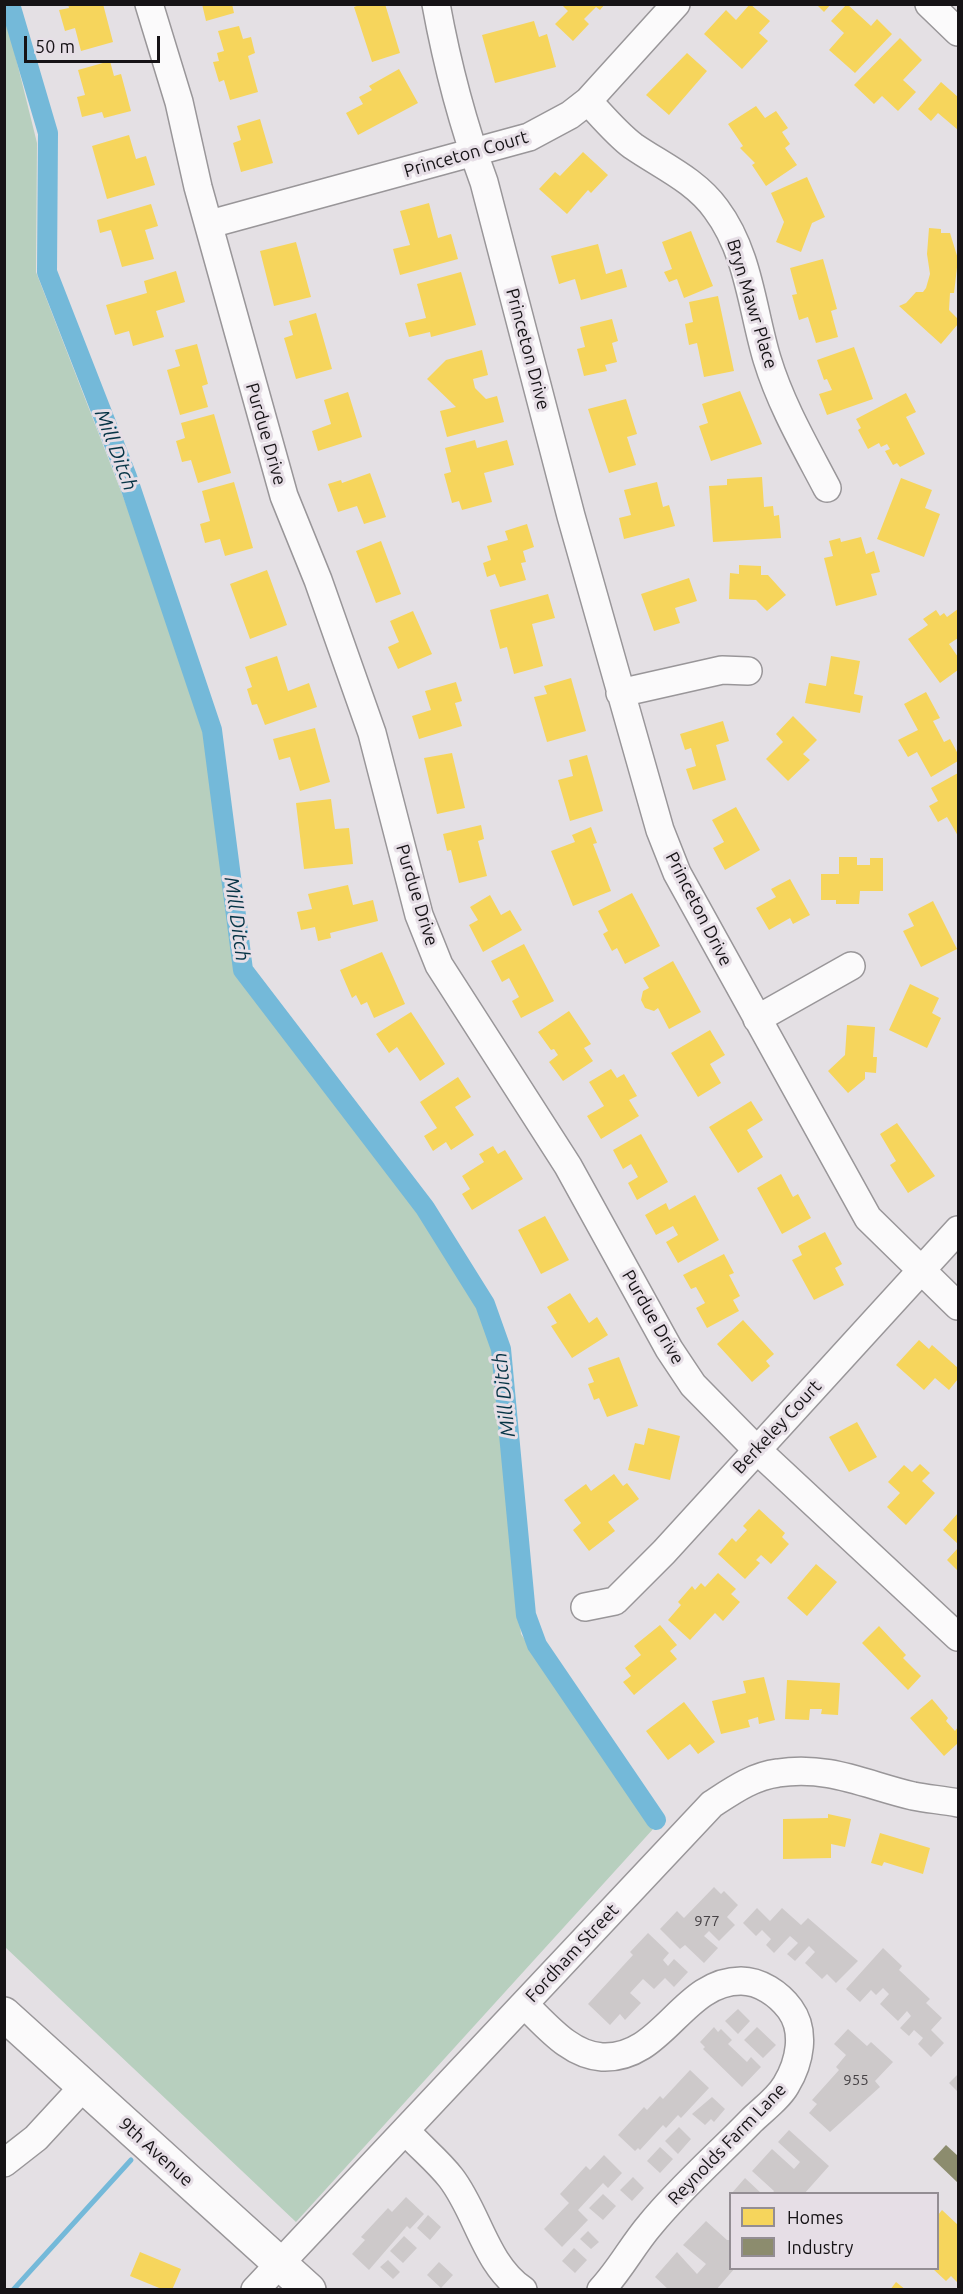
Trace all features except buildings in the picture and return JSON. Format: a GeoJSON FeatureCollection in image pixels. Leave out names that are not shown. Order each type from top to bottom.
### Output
{"type":"FeatureCollection","features":[{"type":"Feature","properties":{"kind":"main road","name":"9th Avenue"},"geometry":{"type":"LineString","coordinates":[[4,2014],[309,2289]]}},
{"type":"Feature","properties":{"kind":"street","name":"Purdue Drive"},"geometry":{"type":"LineString","coordinates":[[149,4],[179,102],[284,496],[318,580],[372,733],[419,915],[439,965],[568,1166],[669,1349],[693,1385],[756,1449],[958,1637]]}},
{"type":"Feature","properties":{"kind":"street","name":"Princeton Drive"},"geometry":{"type":"LineString","coordinates":[[436,4],[473,153],[484,182],[571,516],[620,693],[660,830],[677,873],[868,1218],[958,1306]]}},
{"type":"Feature","properties":{"kind":"street","name":"Princeton Court"},"geometry":{"type":"LineString","coordinates":[[210,224],[529,138],[570,115],[588,101],[676,4]]}},
{"type":"Feature","properties":{"kind":"street"},"geometry":{"type":"LineString","coordinates":[[929,4],[958,32]]}},
{"type":"Feature","properties":{"kind":"street","name":"Bryn Mawr Place"},"geometry":{"type":"LineString","coordinates":[[588,101],[631,145],[691,182],[716,209],[735,240],[753,296],[767,359],[788,414],[826,488]]}},
{"type":"Feature","properties":{"kind":"street"},"geometry":{"type":"LineString","coordinates":[[620,693],[722,670],[748,671]]}},
{"type":"Feature","properties":{"kind":"street"},"geometry":{"type":"LineString","coordinates":[[757,1018],[851,966]]}},
{"type":"Feature","properties":{"kind":"street","name":"Berkeley Court"},"geometry":{"type":"LineString","coordinates":[[585,1607],[615,1600],[664,1552],[958,1230]]}},
{"type":"Feature","properties":{"kind":"street","name":"Fordham Street"},"geometry":{"type":"LineString","coordinates":[[255,2289],[712,1804],[742,1785],[777,1773],[818,1771],[858,1778],[912,1796],[958,1803]]}},
{"type":"Feature","properties":{"kind":"street","name":"Reynolds Farm Lane"},"geometry":{"type":"LineString","coordinates":[[525,2005],[562,2040],[583,2053],[602,2057],[621,2055],[640,2048],[663,2032],[700,1994],[724,1983],[742,1981],[764,1986],[783,1999],[797,2018],[800,2030],[798,2059],[784,2088],[649,2225],[613,2277],[601,2289]]}},
{"type":"Feature","properties":{"kind":"street"},"geometry":{"type":"LineString","coordinates":[[4,2163],[36,2138],[84,2086]]}},
{"type":"Feature","properties":{"kind":"street"},"geometry":{"type":"LineString","coordinates":[[406,2131],[451,2179],[499,2267],[511,2282],[523,2289]]}},
{"type":"Feature","properties":{"kind":"green space"},"geometry":{"type":"Polygon","coordinates":[[[5,14],[37,143],[36,272],[169,615],[210,752],[239,980],[425,1214],[479,1306],[493,1344],[521,1634],[654,1828],[296,2222],[5,1947],[5,14]]]}},
{"type":"Feature","properties":{"kind":"waterway","name":"Mill Ditch"},"geometry":{"type":"LineString","coordinates":[[10,4],[48,133],[47,272],[127,477],[212,730],[243,970],[425,1208],[485,1304],[501,1349],[526,1615],[537,1645],[656,1820]]}},
{"type":"Feature","properties":{"kind":"waterway"},"geometry":{"type":"LineString","coordinates":[[13,2290],[131,2160]]}}]}
